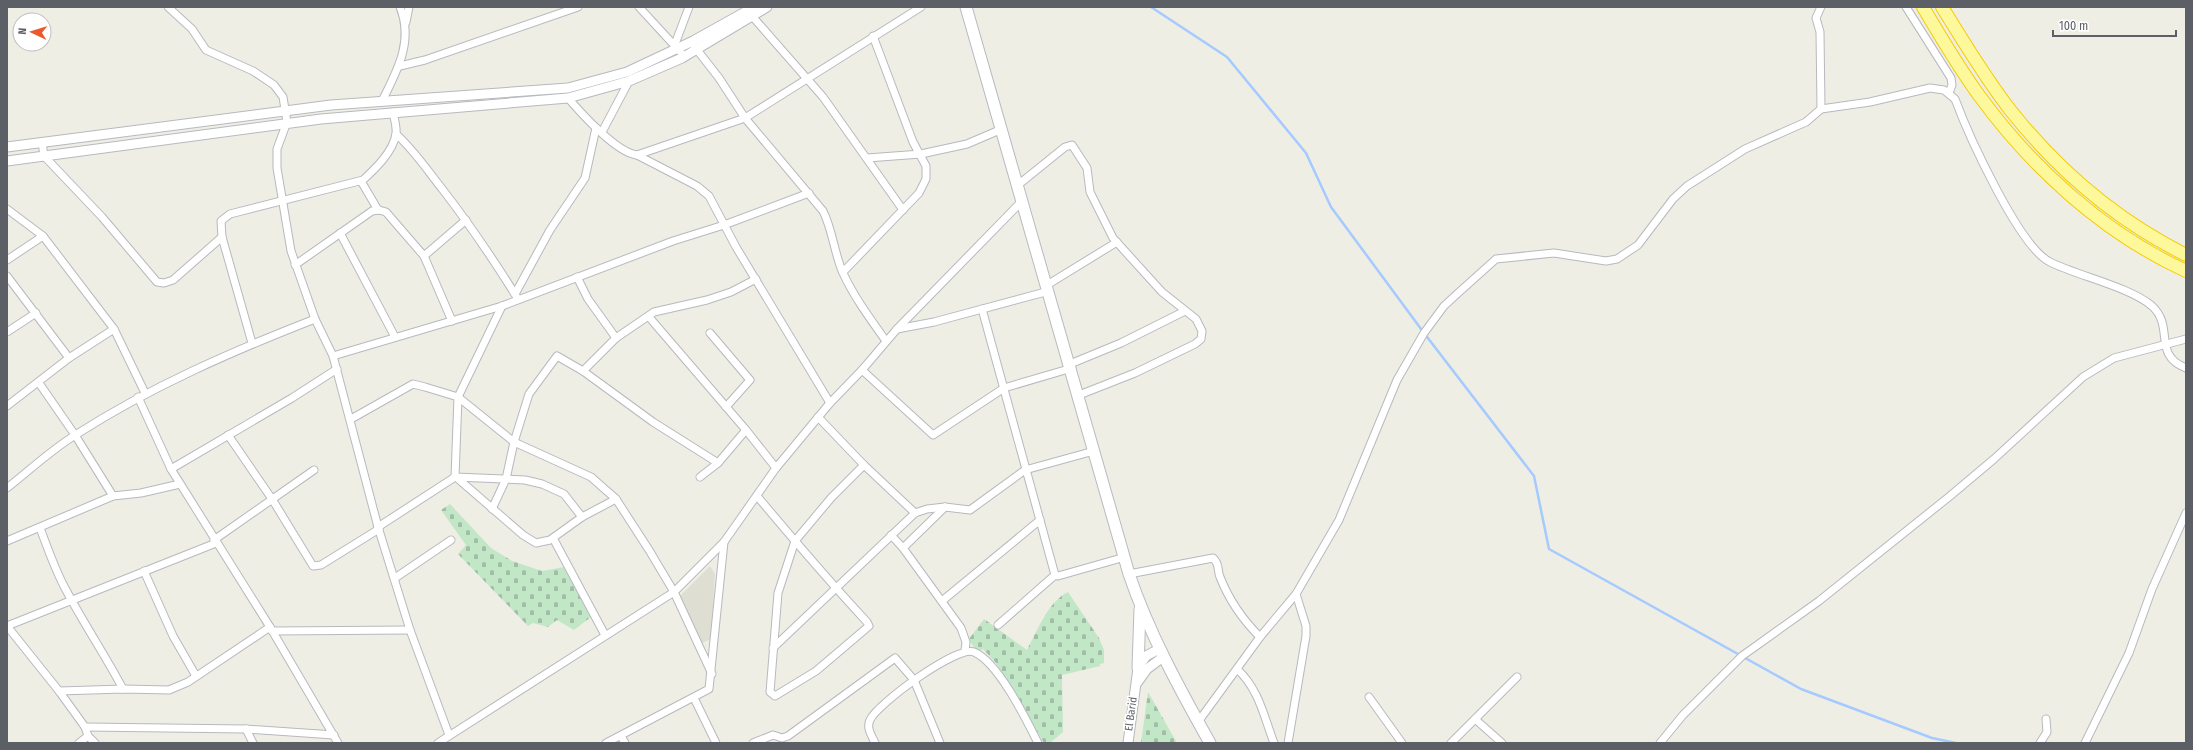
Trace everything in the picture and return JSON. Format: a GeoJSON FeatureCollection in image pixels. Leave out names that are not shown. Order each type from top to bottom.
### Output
{"type":"FeatureCollection","features":[{"type":"Feature","properties":{"kind":"highway"},"geometry":{"type":"LineString","coordinates":[[1923,7],[1978,94],[2005,128],[2052,178],[2084,206],[2134,243],[2160,259],[2186,271]]}},
{"type":"Feature","properties":{"kind":"highway"},"geometry":{"type":"LineString","coordinates":[[1942,7],[1993,86],[2035,139],[2087,189],[2126,220],[2154,238],[2186,255]]}},
{"type":"Feature","properties":{"kind":"main road"},"geometry":{"type":"LineString","coordinates":[[966,7],[1071,366],[1129,574],[1140,606],[1161,653],[1210,743]]}},
{"type":"Feature","properties":{"kind":"main road"},"geometry":{"type":"LineString","coordinates":[[1138,668],[1140,606]]}},
{"type":"Feature","properties":{"kind":"street"},"geometry":{"type":"LineString","coordinates":[[168,7],[188,24],[206,50],[253,71],[269,81],[283,98],[287,122],[277,149],[277,168],[295,265],[315,319],[333,356],[351,419],[378,528],[395,578],[410,630],[449,735]]}},
{"type":"Feature","properties":{"kind":"street"},"geometry":{"type":"LineString","coordinates":[[400,7],[406,22]]}},
{"type":"Feature","properties":{"kind":"street"},"geometry":{"type":"LineString","coordinates":[[382,101],[400,66],[406,40],[406,22],[409,7]]}},
{"type":"Feature","properties":{"kind":"street"},"geometry":{"type":"LineString","coordinates":[[400,66],[424,60],[578,7]]}},
{"type":"Feature","properties":{"kind":"street"},"geometry":{"type":"LineString","coordinates":[[639,7],[686,57]]}},
{"type":"Feature","properties":{"kind":"street"},"geometry":{"type":"LineString","coordinates":[[677,46],[689,7]]}},
{"type":"Feature","properties":{"kind":"street"},"geometry":{"type":"LineString","coordinates":[[7,147],[286,110],[382,101],[568,88],[627,72],[677,46],[691,42],[753,12],[767,7]]}},
{"type":"Feature","properties":{"kind":"street"},"geometry":{"type":"LineString","coordinates":[[637,155],[745,118],[806,77],[921,7]]}},
{"type":"Feature","properties":{"kind":"street"},"geometry":{"type":"LineString","coordinates":[[1821,7],[1816,18],[1820,32],[1821,109]]}},
{"type":"Feature","properties":{"kind":"street"},"geometry":{"type":"LineString","coordinates":[[1906,7],[1951,78],[1952,85],[1949,93]]}},
{"type":"Feature","properties":{"kind":"street"},"geometry":{"type":"LineString","coordinates":[[7,161],[287,122],[568,98],[629,81],[686,57],[753,12]]}},
{"type":"Feature","properties":{"kind":"street"},"geometry":{"type":"LineString","coordinates":[[753,12],[823,97],[903,210]]}},
{"type":"Feature","properties":{"kind":"street"},"geometry":{"type":"LineString","coordinates":[[843,272],[919,193],[926,179],[926,166],[921,154],[913,142],[873,36]]}},
{"type":"Feature","properties":{"kind":"street"},"geometry":{"type":"LineString","coordinates":[[691,42],[720,78],[745,118],[809,193],[827,218],[843,272],[865,312],[886,341]]}},
{"type":"Feature","properties":{"kind":"street"},"geometry":{"type":"LineString","coordinates":[[517,296],[550,230],[585,178],[599,130],[629,81]]}},
{"type":"Feature","properties":{"kind":"street"},"geometry":{"type":"LineString","coordinates":[[1198,722],[1260,637],[1296,594],[1339,520],[1375,438],[1397,380],[1424,333],[1444,306],[1496,259],[1554,253],[1606,261],[1617,259],[1638,246],[1673,199],[1687,186],[1745,149],[1806,122],[1821,109],[1870,102],[1930,88],[1944,90],[1949,93],[1955,99],[1975,146],[2002,200],[2040,256],[2052,263],[2111,286],[2151,305],[2162,318],[2164,343],[2171,360],[2186,368]]}},
{"type":"Feature","properties":{"kind":"street"},"geometry":{"type":"LineString","coordinates":[[568,98],[599,130],[628,153],[637,155],[704,191],[712,201],[724,226],[830,403]]}},
{"type":"Feature","properties":{"kind":"street"},"geometry":{"type":"LineString","coordinates":[[252,343],[222,237],[220,224],[223,217],[282,200],[361,181],[378,165],[388,152],[396,134],[393,112]]}},
{"type":"Feature","properties":{"kind":"street"},"geometry":{"type":"LineString","coordinates":[[867,158],[921,154],[967,144],[1002,129]]}},
{"type":"Feature","properties":{"kind":"street"},"geometry":{"type":"LineString","coordinates":[[396,134],[412,148],[466,220],[517,296]]}},
{"type":"Feature","properties":{"kind":"street"},"geometry":{"type":"LineString","coordinates":[[42,142],[44,156],[161,284],[173,280],[222,237]]}},
{"type":"Feature","properties":{"kind":"street"},"geometry":{"type":"LineString","coordinates":[[1018,185],[1065,146],[1072,145],[1087,168],[1090,192],[1105,224],[1117,242],[1162,292],[1196,320],[1202,331],[1200,341],[1135,373],[1079,395]]}},
{"type":"Feature","properties":{"kind":"street"},"geometry":{"type":"LineString","coordinates":[[361,181],[378,210],[386,212],[424,256],[452,321]]}},
{"type":"Feature","properties":{"kind":"street"},"geometry":{"type":"LineString","coordinates":[[333,356],[502,306],[517,296],[577,277],[673,241],[724,226],[809,193]]}},
{"type":"Feature","properties":{"kind":"street"},"geometry":{"type":"LineString","coordinates":[[438,743],[674,592],[724,542],[776,468],[830,403],[862,370],[897,329],[1023,200]]}},
{"type":"Feature","properties":{"kind":"street"},"geometry":{"type":"LineString","coordinates":[[7,209],[43,236],[114,329],[145,393]]}},
{"type":"Feature","properties":{"kind":"street"},"geometry":{"type":"LineString","coordinates":[[295,265],[378,210]]}},
{"type":"Feature","properties":{"kind":"street"},"geometry":{"type":"LineString","coordinates":[[424,256],[466,220]]}},
{"type":"Feature","properties":{"kind":"street"},"geometry":{"type":"LineString","coordinates":[[340,234],[395,337]]}},
{"type":"Feature","properties":{"kind":"street"},"geometry":{"type":"LineString","coordinates":[[7,260],[43,236]]}},
{"type":"Feature","properties":{"kind":"street"},"geometry":{"type":"LineString","coordinates":[[897,329],[934,322],[982,309],[1048,288],[1117,242]]}},
{"type":"Feature","properties":{"kind":"street"},"geometry":{"type":"LineString","coordinates":[[7,276],[69,358]]}},
{"type":"Feature","properties":{"kind":"street"},"geometry":{"type":"LineString","coordinates":[[577,277],[588,299],[616,338]]}},
{"type":"Feature","properties":{"kind":"street"},"geometry":{"type":"LineString","coordinates":[[583,371],[616,338],[654,312],[707,300],[731,292],[756,279]]}},
{"type":"Feature","properties":{"kind":"street"},"geometry":{"type":"LineString","coordinates":[[455,476],[458,397],[502,306]]}},
{"type":"Feature","properties":{"kind":"street"},"geometry":{"type":"LineString","coordinates":[[982,309],[1055,575]]}},
{"type":"Feature","properties":{"kind":"street"},"geometry":{"type":"LineString","coordinates":[[862,370],[933,435],[1004,388],[1071,366],[1185,311]]}},
{"type":"Feature","properties":{"kind":"street"},"geometry":{"type":"LineString","coordinates":[[7,332],[36,313]]}},
{"type":"Feature","properties":{"kind":"street"},"geometry":{"type":"LineString","coordinates":[[648,317],[746,430],[776,468]]}},
{"type":"Feature","properties":{"kind":"street"},"geometry":{"type":"LineString","coordinates":[[7,488],[75,435],[145,393],[252,343],[315,319]]}},
{"type":"Feature","properties":{"kind":"street"},"geometry":{"type":"LineString","coordinates":[[7,406],[39,383],[69,358],[114,329]]}},
{"type":"Feature","properties":{"kind":"street"},"geometry":{"type":"LineString","coordinates":[[710,333],[750,380],[726,407]]}},
{"type":"Feature","properties":{"kind":"street"},"geometry":{"type":"LineString","coordinates":[[1660,743],[1683,715],[1742,656],[1819,601],[1950,496],[1994,459],[2083,376],[2114,358],[2164,343],[2186,339]]}},
{"type":"Feature","properties":{"kind":"street"},"geometry":{"type":"LineString","coordinates":[[492,509],[506,479],[514,442],[529,394],[553,359],[560,356],[653,422],[718,463]]}},
{"type":"Feature","properties":{"kind":"street"},"geometry":{"type":"LineString","coordinates":[[171,469],[228,434],[292,398],[337,369]]}},
{"type":"Feature","properties":{"kind":"street"},"geometry":{"type":"LineString","coordinates":[[39,383],[75,435],[113,496]]}},
{"type":"Feature","properties":{"kind":"street"},"geometry":{"type":"LineString","coordinates":[[351,419],[413,384],[458,397],[514,442],[583,472],[601,485],[616,499],[674,592],[712,674]]}},
{"type":"Feature","properties":{"kind":"street"},"geometry":{"type":"LineString","coordinates":[[138,397],[171,469],[215,542],[271,629],[338,743]]}},
{"type":"Feature","properties":{"kind":"street"},"geometry":{"type":"LineString","coordinates":[[818,417],[864,465],[915,513]]}},
{"type":"Feature","properties":{"kind":"street"},"geometry":{"type":"LineString","coordinates":[[700,478],[718,463],[746,430]]}},
{"type":"Feature","properties":{"kind":"street"},"geometry":{"type":"LineString","coordinates":[[228,434],[272,499],[311,564],[315,567],[321,565],[378,528],[455,476],[534,482],[558,489],[569,497],[582,517]]}},
{"type":"Feature","properties":{"kind":"street"},"geometry":{"type":"LineString","coordinates":[[773,648],[915,513],[927,509],[945,507],[970,510],[1025,470],[1094,450]]}},
{"type":"Feature","properties":{"kind":"street"},"geometry":{"type":"LineString","coordinates":[[757,496],[795,541],[835,588],[868,622],[869,626],[866,631],[816,671],[775,696],[770,692],[778,594],[795,541],[831,498],[864,465]]}},
{"type":"Feature","properties":{"kind":"street"},"geometry":{"type":"LineString","coordinates":[[95,743],[88,736],[85,727],[59,691],[7,626],[215,542],[272,499],[314,470]]}},
{"type":"Feature","properties":{"kind":"street"},"geometry":{"type":"LineString","coordinates":[[455,476],[492,509],[533,542],[544,542],[553,538],[582,517],[616,499]]}},
{"type":"Feature","properties":{"kind":"street"},"geometry":{"type":"LineString","coordinates":[[7,541],[113,496],[141,493],[180,484]]}},
{"type":"Feature","properties":{"kind":"street"},"geometry":{"type":"LineString","coordinates":[[903,548],[945,507]]}},
{"type":"Feature","properties":{"kind":"street"},"geometry":{"type":"LineString","coordinates":[[2085,743],[2129,653],[2152,589],[2186,513]]}},
{"type":"Feature","properties":{"kind":"street"},"geometry":{"type":"LineString","coordinates":[[942,601],[1040,520]]}},
{"type":"Feature","properties":{"kind":"street"},"geometry":{"type":"LineString","coordinates":[[40,528],[52,561],[71,599],[99,645],[123,689]]}},
{"type":"Feature","properties":{"kind":"street"},"geometry":{"type":"LineString","coordinates":[[891,535],[903,548],[963,632],[966,642],[965,651]]}},
{"type":"Feature","properties":{"kind":"street"},"geometry":{"type":"LineString","coordinates":[[553,538],[605,635]]}},
{"type":"Feature","properties":{"kind":"street"},"geometry":{"type":"LineString","coordinates":[[395,578],[451,540]]}},
{"type":"Feature","properties":{"kind":"street"},"geometry":{"type":"LineString","coordinates":[[606,743],[709,689],[712,674],[724,542]]}},
{"type":"Feature","properties":{"kind":"street"},"geometry":{"type":"LineString","coordinates":[[998,626],[1055,575],[1058,576],[1125,557]]}},
{"type":"Feature","properties":{"kind":"street"},"geometry":{"type":"LineString","coordinates":[[1129,574],[1213,558],[1218,562],[1220,577],[1244,622],[1260,637]]}},
{"type":"Feature","properties":{"kind":"street"},"geometry":{"type":"LineString","coordinates":[[144,571],[173,636],[196,676]]}},
{"type":"Feature","properties":{"kind":"street"},"geometry":{"type":"LineString","coordinates":[[1288,743],[1306,636],[1296,594]]}},
{"type":"Feature","properties":{"kind":"street"},"geometry":{"type":"LineString","coordinates":[[59,691],[123,689],[169,690],[183,685],[271,629],[410,630]]}},
{"type":"Feature","properties":{"kind":"street"},"geometry":{"type":"LineString","coordinates":[[876,743],[869,727],[870,719],[878,710],[914,680],[941,663],[965,651],[976,653],[996,670],[1038,743]]}},
{"type":"Feature","properties":{"kind":"street"},"geometry":{"type":"LineString","coordinates":[[1138,668],[1146,656],[1161,653]]}},
{"type":"Feature","properties":{"kind":"street"},"geometry":{"type":"LineString","coordinates":[[1135,686],[1161,653]]}},
{"type":"Feature","properties":{"kind":"street"},"geometry":{"type":"LineString","coordinates":[[753,743],[773,735],[782,738],[788,736],[893,658],[898,658],[914,680],[940,743]]}},
{"type":"Feature","properties":{"kind":"street","name":"El Barid"},"geometry":{"type":"LineString","coordinates":[[1128,743],[1138,668]]}},
{"type":"Feature","properties":{"kind":"street"},"geometry":{"type":"LineString","coordinates":[[1237,669],[1247,678],[1260,701],[1274,743]]}},
{"type":"Feature","properties":{"kind":"street"},"geometry":{"type":"LineString","coordinates":[[1451,743],[1517,677]]}},
{"type":"Feature","properties":{"kind":"street"},"geometry":{"type":"LineString","coordinates":[[1369,697],[1402,743]]}},
{"type":"Feature","properties":{"kind":"street"},"geometry":{"type":"LineString","coordinates":[[694,698],[716,743]]}},
{"type":"Feature","properties":{"kind":"street"},"geometry":{"type":"LineString","coordinates":[[1475,719],[1502,743]]}},
{"type":"Feature","properties":{"kind":"street"},"geometry":{"type":"LineString","coordinates":[[2040,743],[2046,732],[2046,719]]}},
{"type":"Feature","properties":{"kind":"street"},"geometry":{"type":"LineString","coordinates":[[85,727],[246,729],[334,735]]}},
{"type":"Feature","properties":{"kind":"street"},"geometry":{"type":"LineString","coordinates":[[246,729],[253,743]]}},
{"type":"Feature","properties":{"kind":"street"},"geometry":{"type":"LineString","coordinates":[[79,743],[88,736]]}},
{"type":"Feature","properties":{"kind":"street"},"geometry":{"type":"LineString","coordinates":[[621,736],[625,743]]}},
{"type":"Feature","properties":{"kind":"shaded area"},"geometry":{"type":"Polygon","coordinates":[[[710,566],[715,574],[711,639],[702,643],[680,596],[710,566]]]}},
{"type":"Feature","properties":{"kind":"green space"},"geometry":{"type":"Polygon","coordinates":[[[450,504],[491,548],[512,561],[542,571],[564,567],[591,617],[574,630],[557,620],[548,627],[533,623],[528,626],[458,554],[466,545],[441,510],[450,504]]]}},
{"type":"Feature","properties":{"kind":"green space"},"geometry":{"type":"Polygon","coordinates":[[[1068,592],[1099,638],[1104,650],[1104,663],[1100,664],[1100,666],[1062,675],[1063,732],[1050,743],[1044,743],[996,663],[983,649],[977,653],[969,639],[984,619],[1027,650],[1049,610],[1068,592]]]}},
{"type":"Feature","properties":{"kind":"green space"},"geometry":{"type":"Polygon","coordinates":[[[1148,692],[1177,743],[1141,743],[1148,692]]]}},
{"type":"Feature","properties":{"kind":"waterway"},"geometry":{"type":"LineString","coordinates":[[1151,7],[1227,57],[1306,153],[1331,207],[1424,333],[1534,476],[1549,549],[1801,689],[1932,738],[1956,743]]}}]}
